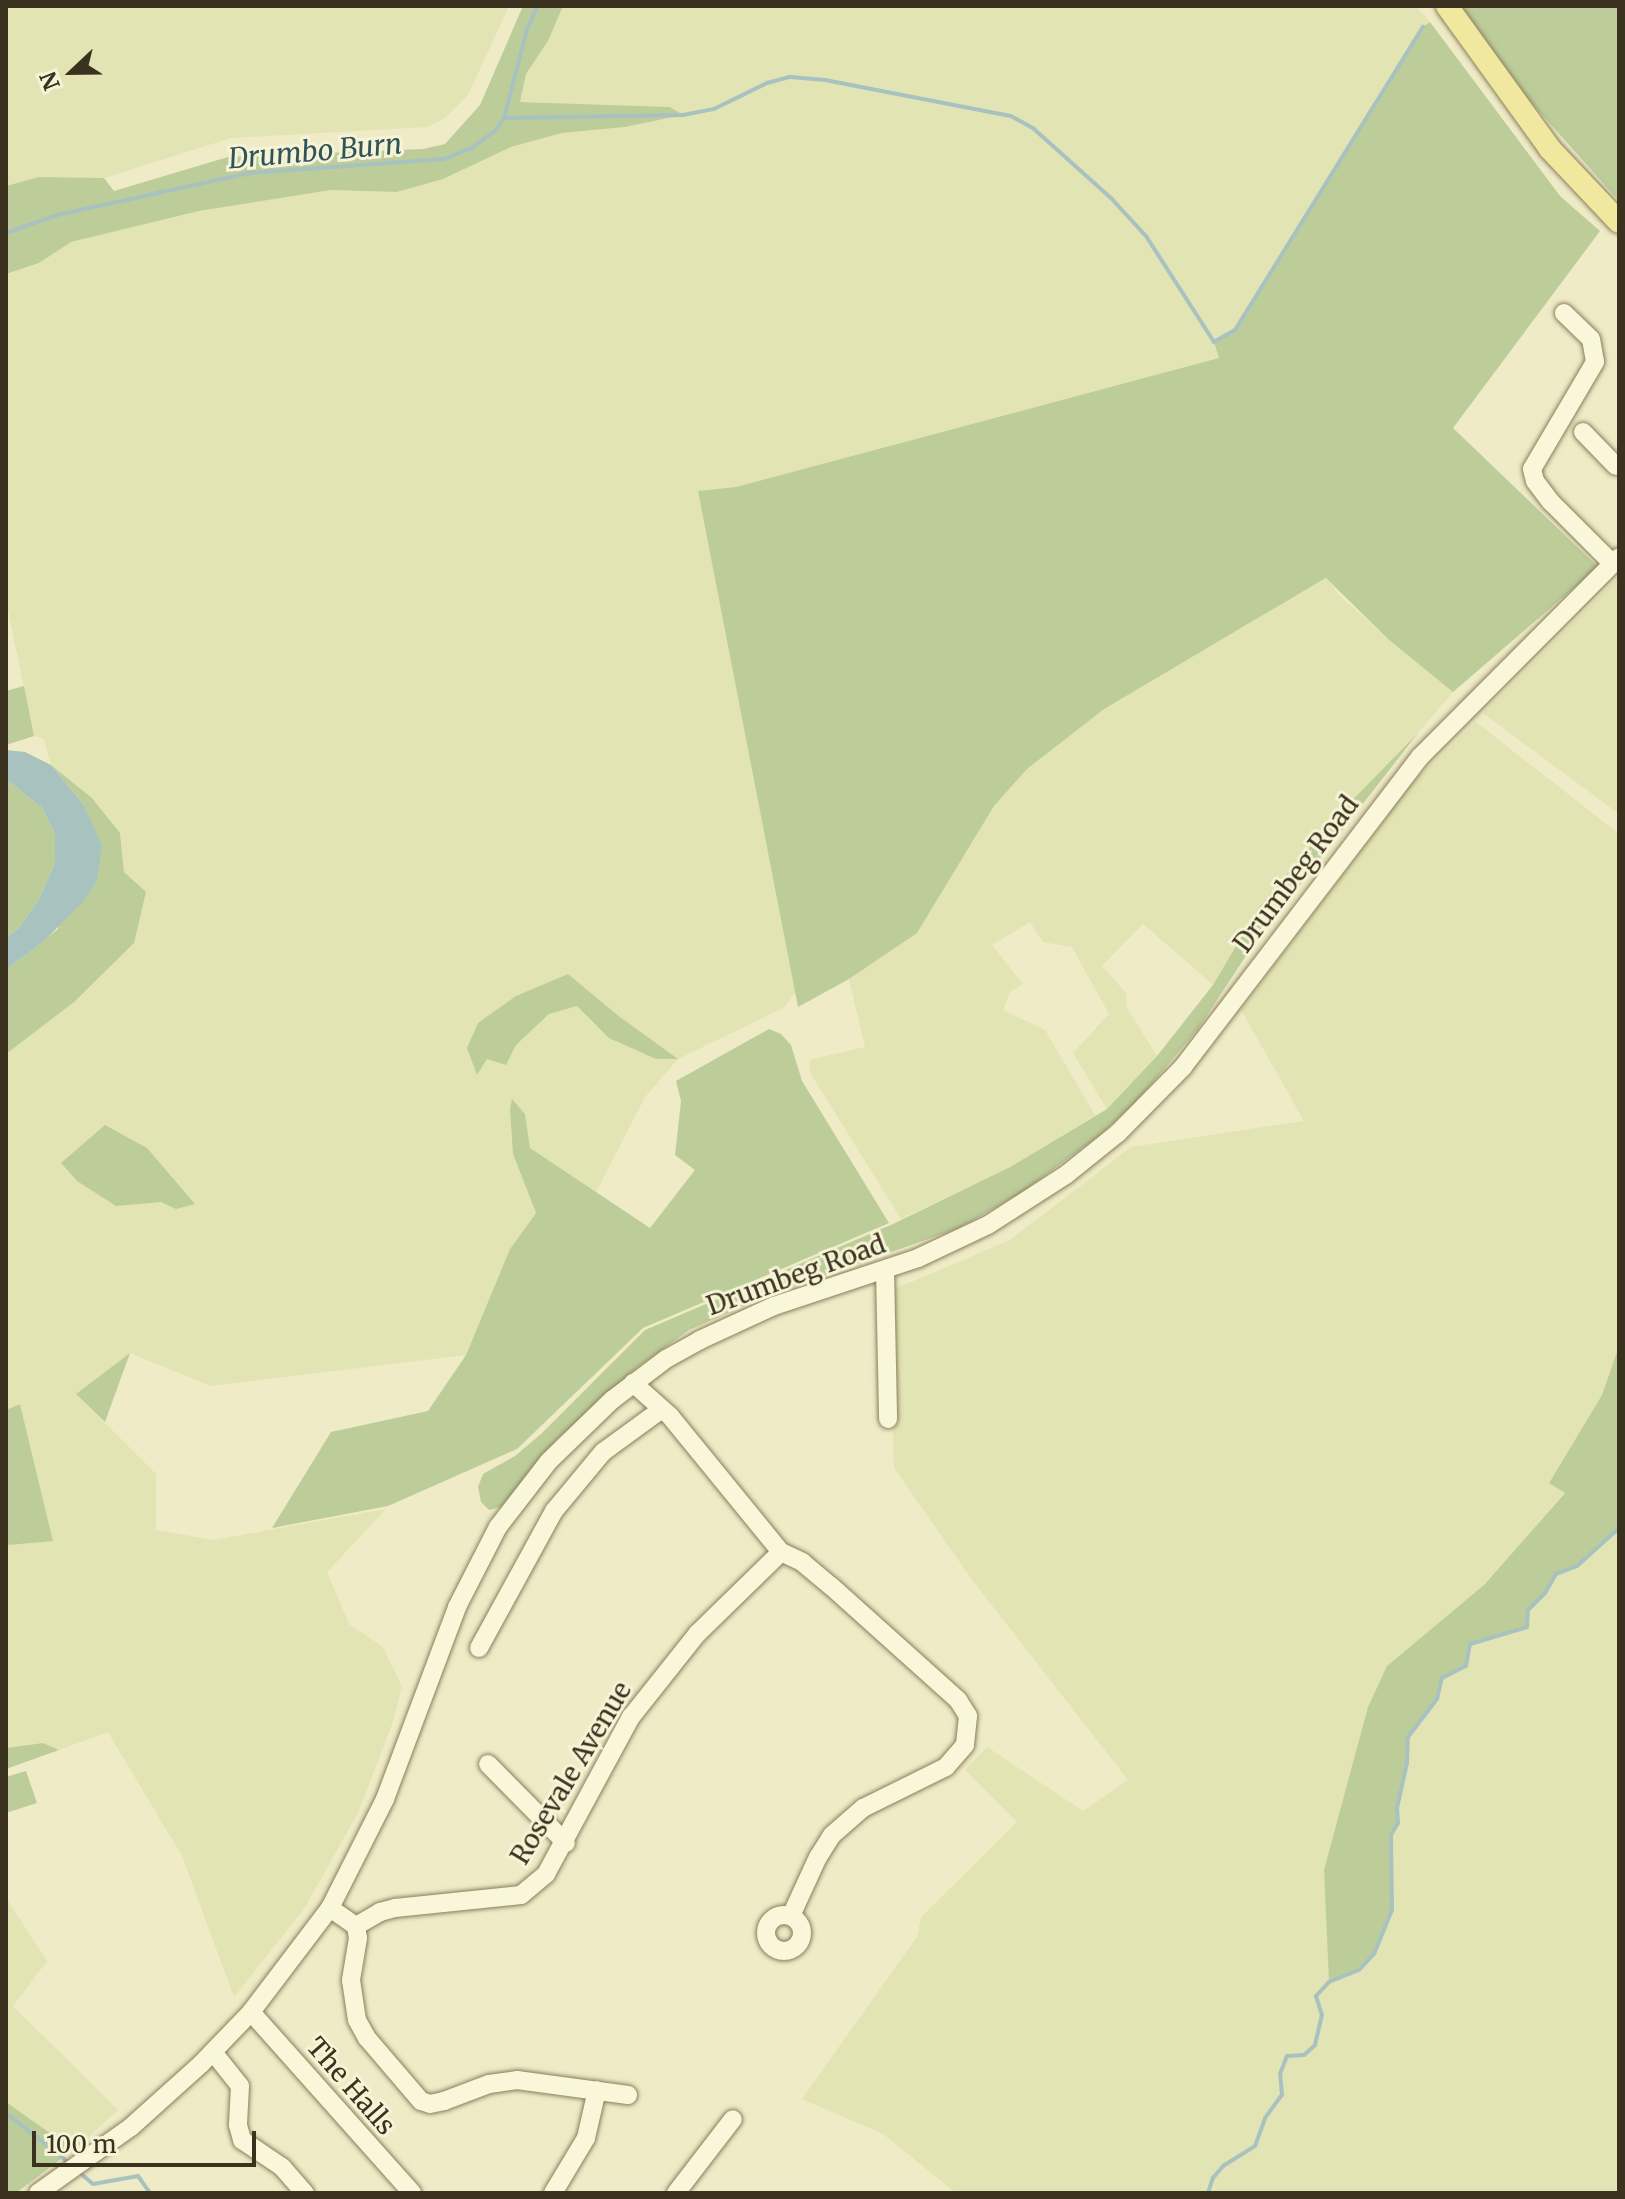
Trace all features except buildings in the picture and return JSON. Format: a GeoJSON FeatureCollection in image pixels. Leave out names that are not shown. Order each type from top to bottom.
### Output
{"type":"FeatureCollection","features":[{"type":"Feature","properties":{"kind":"main road"},"geometry":{"type":"LineString","coordinates":[[1447,6],[1550,149],[1619,222]]}},
{"type":"Feature","properties":{"kind":"street"},"geometry":{"type":"LineString","coordinates":[[1564,313],[1591,339],[1595,362],[1532,469],[1535,481],[1551,502],[1616,560]]}},
{"type":"Feature","properties":{"kind":"street"},"geometry":{"type":"LineString","coordinates":[[1583,432],[1615,467]]}},
{"type":"Feature","properties":{"kind":"street","name":"Drumbeg Road"},"geometry":{"type":"LineString","coordinates":[[38,2193],[153,2109],[213,2052],[251,2012],[330,1908],[385,1799],[435,1658],[483,1554],[522,1493],[549,1461],[633,1383],[666,1359],[738,1321],[950,1244],[1027,1202],[1077,1166],[1144,1109],[1200,1046],[1420,757],[1616,560]]}},
{"type":"Feature","properties":{"kind":"street"},"geometry":{"type":"LineString","coordinates":[[885,1270],[888,1419]]}},
{"type":"Feature","properties":{"kind":"street"},"geometry":{"type":"LineString","coordinates":[[633,1383],[662,1409],[781,1552],[802,1562],[831,1586],[958,1700],[968,1716],[965,1745],[946,1767],[863,1808],[832,1835],[812,1868],[791,1916]]}},
{"type":"Feature","properties":{"kind":"street"},"geometry":{"type":"LineString","coordinates":[[479,1648],[554,1511],[603,1452],[662,1409]]}},
{"type":"Feature","properties":{"kind":"street","name":"Rosevale Avenue"},"geometry":{"type":"LineString","coordinates":[[356,1926],[380,1912],[395,1908],[521,1895],[546,1874],[566,1843],[631,1717],[697,1634],[781,1552]]}},
{"type":"Feature","properties":{"kind":"street"},"geometry":{"type":"LineString","coordinates":[[488,1764],[566,1843]]}},
{"type":"Feature","properties":{"kind":"street"},"geometry":{"type":"LineString","coordinates":[[330,1908],[356,1926],[358,1938],[351,1980],[357,2020],[421,2101],[430,2104],[489,2084],[517,2080],[628,2095]]}},
{"type":"Feature","properties":{"kind":"street","name":"The Halls"},"geometry":{"type":"LineString","coordinates":[[251,2012],[412,2193]]}},
{"type":"Feature","properties":{"kind":"street"},"geometry":{"type":"LineString","coordinates":[[213,2052],[240,2086],[238,2125],[242,2140],[282,2167],[305,2193]]}},
{"type":"Feature","properties":{"kind":"street"},"geometry":{"type":"LineString","coordinates":[[553,2193],[586,2138],[597,2090]]}},
{"type":"Feature","properties":{"kind":"street"},"geometry":{"type":"LineString","coordinates":[[676,2193],[733,2119]]}},
{"type":"Feature","properties":{"kind":"green space"},"geometry":{"type":"Polygon","coordinates":[[[6,6],[509,6],[468,95],[445,118],[427,127],[231,138],[104,178],[39,177],[6,186],[6,6]]]}},
{"type":"Feature","properties":{"kind":"green space"},"geometry":{"type":"Polygon","coordinates":[[[523,6],[563,6],[548,41],[526,74],[520,102],[670,107],[683,115],[625,127],[562,133],[511,147],[443,179],[397,192],[331,190],[199,211],[71,242],[39,263],[6,274],[6,186],[39,177],[104,178],[114,191],[228,157],[423,149],[445,144],[480,105],[523,6]]]}},
{"type":"Feature","properties":{"kind":"green space"},"geometry":{"type":"Polygon","coordinates":[[[563,6],[1415,6],[1430,22],[1363,120],[1235,330],[1214,342],[1219,358],[736,487],[698,491],[796,991],[785,1007],[678,1059],[645,1097],[596,1192],[530,1148],[525,1114],[513,1154],[536,1213],[510,1249],[466,1355],[211,1386],[130,1353],[76,1394],[156,1474],[156,1530],[213,1540],[386,1509],[327,1572],[349,1624],[383,1647],[402,1687],[393,1722],[358,1813],[304,1909],[234,1997],[182,1856],[108,1732],[59,1750],[43,1743],[6,1748],[6,1541],[10,1545],[53,1540],[20,1404],[6,1410],[6,1054],[124,873],[120,833],[92,798],[51,765],[44,739],[34,736],[6,600],[6,274],[39,263],[71,242],[199,211],[331,190],[397,192],[443,179],[511,147],[562,133],[625,127],[681,115],[670,107],[520,102],[526,74],[548,41],[563,6]],[[568,974],[516,996],[478,1074],[487,1058],[506,1065],[516,1045],[549,1014],[577,1006],[610,1038],[677,1059],[568,974]]]}},
{"type":"Feature","properties":{"kind":"green space"},"geometry":{"type":"Polygon","coordinates":[[[1461,6],[1619,6],[1619,201],[1529,100],[1461,6]]]}},
{"type":"Feature","properties":{"kind":"green space"},"geometry":{"type":"Polygon","coordinates":[[[1430,22],[1560,196],[1600,231],[1453,428],[1598,567],[1453,692],[1388,639],[1326,578],[1104,709],[1027,769],[994,806],[917,933],[849,979],[798,1007],[698,491],[736,487],[1219,358],[1214,342],[1235,330],[1363,120],[1423,27],[1430,22]]]}},
{"type":"Feature","properties":{"kind":"green space"},"geometry":{"type":"Polygon","coordinates":[[[1619,577],[1619,814],[1483,713],[1619,577]]]}},
{"type":"Feature","properties":{"kind":"green space"},"geometry":{"type":"Polygon","coordinates":[[[1327,578],[1338,594],[1453,692],[1418,733],[1331,822],[1259,907],[1213,985],[1143,924],[1102,966],[1126,993],[1127,1008],[1157,1056],[1107,1109],[1073,1053],[1109,1014],[1072,947],[1043,942],[1030,922],[992,945],[1023,984],[1010,992],[1003,1010],[1045,1030],[1095,1115],[1010,1167],[901,1219],[811,1074],[809,1060],[865,1047],[849,979],[917,933],[994,806],[1027,769],[1103,709],[1327,578]]]}},
{"type":"Feature","properties":{"kind":"green space"},"geometry":{"type":"Polygon","coordinates":[[[24,686],[34,736],[6,745],[6,691],[24,686]]]}},
{"type":"Feature","properties":{"kind":"green space"},"geometry":{"type":"Polygon","coordinates":[[[1476,722],[1619,834],[1619,1346],[1602,1395],[1549,1482],[1565,1492],[1484,1585],[1387,1666],[1324,1870],[1327,1921],[1359,1970],[1374,1954],[1392,1910],[1391,1835],[1398,1823],[1397,1808],[1407,1763],[1408,1737],[1437,1699],[1442,1678],[1466,1666],[1470,1644],[1527,1627],[1528,1610],[1545,1593],[1556,1574],[1577,1566],[1619,1528],[1619,2193],[956,2193],[883,2134],[802,2099],[917,1937],[921,1917],[1017,1822],[965,1770],[987,1747],[1083,1811],[1128,1780],[973,1581],[894,1468],[890,1291],[1010,1240],[1131,1147],[1304,1121],[1241,1010],[1411,784],[1476,722]]]}},
{"type":"Feature","properties":{"kind":"green space"},"geometry":{"type":"Polygon","coordinates":[[[1418,733],[1253,945],[1198,1029],[1137,1101],[1100,1135],[1021,1193],[957,1229],[773,1293],[689,1330],[630,1373],[556,1440],[501,1507],[489,1510],[481,1502],[478,1487],[483,1474],[515,1456],[541,1434],[645,1330],[893,1224],[1010,1167],[1107,1109],[1157,1056],[1213,985],[1259,907],[1331,822],[1418,733]]]}},
{"type":"Feature","properties":{"kind":"green space"},"geometry":{"type":"Polygon","coordinates":[[[51,765],[92,798],[120,833],[124,872],[146,892],[134,943],[74,1002],[6,1054],[6,970],[58,929],[83,804],[51,765]]]}},
{"type":"Feature","properties":{"kind":"green space"},"geometry":{"type":"Polygon","coordinates":[[[6,779],[42,808],[55,834],[55,863],[39,899],[19,928],[6,938],[6,779]]]}},
{"type":"Feature","properties":{"kind":"green space"},"geometry":{"type":"Polygon","coordinates":[[[568,974],[678,1059],[656,1059],[609,1038],[577,1006],[549,1014],[516,1045],[506,1065],[487,1059],[477,1075],[467,1048],[478,1023],[516,996],[568,974]]]}},
{"type":"Feature","properties":{"kind":"green space"},"geometry":{"type":"Polygon","coordinates":[[[769,1029],[781,1034],[791,1045],[802,1081],[889,1223],[643,1328],[517,1449],[388,1506],[272,1528],[331,1432],[428,1411],[466,1355],[510,1249],[536,1213],[513,1154],[512,1099],[525,1114],[530,1148],[650,1228],[695,1170],[675,1155],[681,1101],[676,1081],[769,1029]]]}},
{"type":"Feature","properties":{"kind":"green space"},"geometry":{"type":"Polygon","coordinates":[[[105,1125],[147,1148],[195,1204],[176,1209],[161,1202],[116,1206],[77,1181],[61,1163],[105,1125]]]}},
{"type":"Feature","properties":{"kind":"green space"},"geometry":{"type":"Polygon","coordinates":[[[1619,1346],[1619,1528],[1577,1566],[1556,1574],[1545,1593],[1528,1610],[1527,1627],[1470,1644],[1466,1666],[1442,1678],[1437,1699],[1408,1737],[1407,1763],[1397,1808],[1398,1823],[1391,1835],[1392,1910],[1374,1954],[1359,1970],[1329,1982],[1324,1870],[1368,1707],[1387,1666],[1484,1585],[1565,1493],[1549,1483],[1602,1395],[1619,1346]]]}},
{"type":"Feature","properties":{"kind":"green space"},"geometry":{"type":"Polygon","coordinates":[[[130,1353],[105,1422],[76,1394],[130,1353]]]}},
{"type":"Feature","properties":{"kind":"green space"},"geometry":{"type":"Polygon","coordinates":[[[20,1404],[53,1541],[9,1545],[6,1541],[6,1410],[20,1404]]]}},
{"type":"Feature","properties":{"kind":"green space"},"geometry":{"type":"Polygon","coordinates":[[[43,1743],[59,1750],[6,1769],[6,1748],[43,1743]]]}},
{"type":"Feature","properties":{"kind":"green space"},"geometry":{"type":"Polygon","coordinates":[[[26,1771],[37,1803],[6,1813],[6,1777],[26,1771]]]}},
{"type":"Feature","properties":{"kind":"green space"},"geometry":{"type":"Polygon","coordinates":[[[6,1898],[47,1961],[13,2006],[118,2110],[82,2143],[50,2133],[6,2102],[6,1898]]]}},
{"type":"Feature","properties":{"kind":"green space"},"geometry":{"type":"Polygon","coordinates":[[[6,2102],[50,2133],[82,2143],[16,2193],[6,2193],[6,2102]]]}},
{"type":"Feature","properties":{"kind":"water"},"geometry":{"type":"Polygon","coordinates":[[[6,750],[25,752],[51,765],[83,804],[102,845],[97,881],[82,903],[47,938],[6,970],[6,938],[19,928],[39,899],[55,863],[55,834],[42,808],[6,779],[6,750]]]}},
{"type":"Feature","properties":{"kind":"waterway","name":"Drumbo Burn"},"geometry":{"type":"LineString","coordinates":[[6,233],[57,215],[249,173],[444,159],[473,147],[495,131],[504,118],[527,30],[537,6]]}},
{"type":"Feature","properties":{"kind":"waterway"},"geometry":{"type":"LineString","coordinates":[[504,118],[683,115],[714,109],[767,83],[790,77],[825,80],[1011,116],[1034,129],[1111,198],[1146,236],[1214,342],[1235,330],[1423,27]]}},
{"type":"Feature","properties":{"kind":"waterway"},"geometry":{"type":"LineString","coordinates":[[1208,2193],[1213,2178],[1223,2166],[1255,2146],[1265,2118],[1282,2095],[1280,2074],[1287,2056],[1304,2055],[1315,2045],[1322,2015],[1316,1996],[1329,1982],[1359,1970],[1374,1954],[1392,1910],[1391,1835],[1398,1823],[1397,1808],[1407,1763],[1408,1737],[1437,1699],[1442,1678],[1466,1666],[1470,1644],[1527,1627],[1528,1610],[1545,1593],[1556,1574],[1577,1566],[1619,1528]]}},
{"type":"Feature","properties":{"kind":"waterway"},"geometry":{"type":"LineString","coordinates":[[6,2113],[69,2163]]}},
{"type":"Feature","properties":{"kind":"waterway"},"geometry":{"type":"LineString","coordinates":[[79,2172],[93,2184],[138,2176],[150,2193]]}}]}
